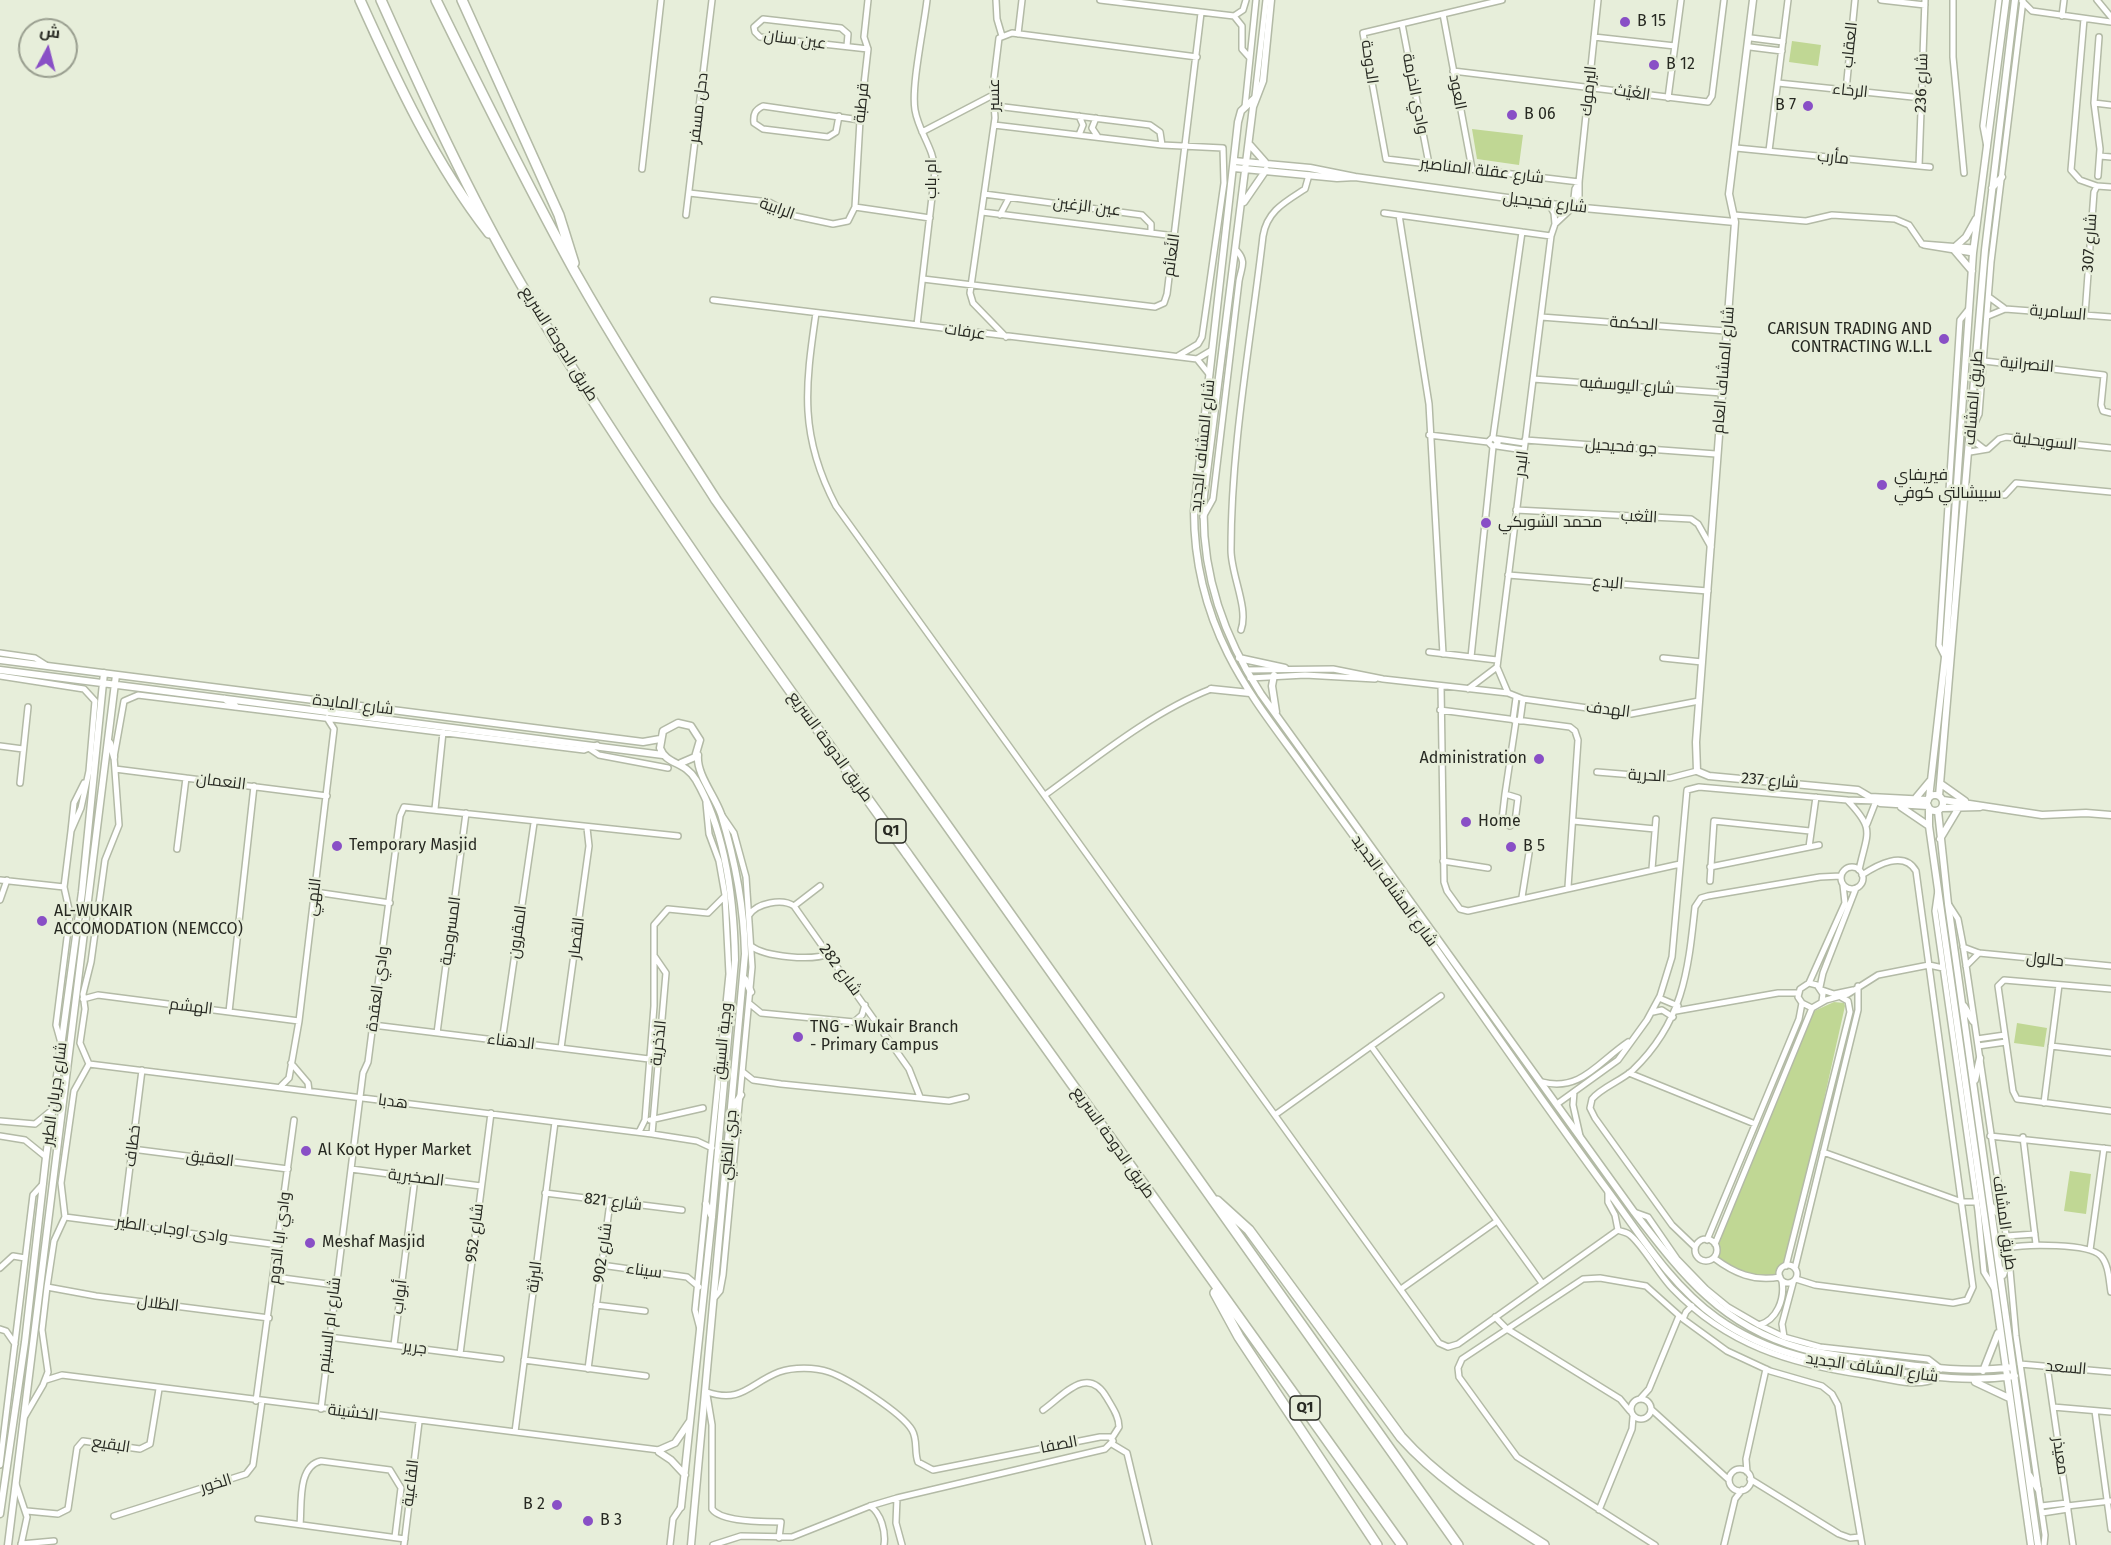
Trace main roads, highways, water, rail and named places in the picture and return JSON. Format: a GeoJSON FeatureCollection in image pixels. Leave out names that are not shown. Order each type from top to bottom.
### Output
{"type":"FeatureCollection","features":[{"type":"Feature","properties":{"kind":"highway"},"geometry":{"type":"LineString","coordinates":[[360,0],[396,76],[448,172],[468,207],[502,249]]}},
{"type":"Feature","properties":{"kind":"highway","name":"طريق الدوحة السريع"},"geometry":{"type":"LineString","coordinates":[[381,0],[425,99],[502,249],[584,385],[668,515],[760,648],[1402,1545]]}},
{"type":"Feature","properties":{"kind":"highway"},"geometry":{"type":"LineString","coordinates":[[436,0],[498,128],[577,274],[641,383],[716,500],[1458,1545]]}},
{"type":"Feature","properties":{"kind":"highway"},"geometry":{"type":"LineString","coordinates":[[462,0],[559,215],[577,274]]}},
{"type":"Feature","properties":{"kind":"highway"},"geometry":{"type":"LineString","coordinates":[[1210,1195],[1249,1230],[1401,1437],[1419,1457],[1458,1489],[1544,1545]]}},
{"type":"Feature","properties":{"kind":"highway"},"geometry":{"type":"LineString","coordinates":[[1205,1272],[1239,1337],[1377,1545]]}},
{"type":"Feature","properties":{"kind":"place","name":"B 15"},"geometry":{"type":"Point","coordinates":[1625,22]}},
{"type":"Feature","properties":{"kind":"place","name":"B 12"},"geometry":{"type":"Point","coordinates":[1654,65]}},
{"type":"Feature","properties":{"kind":"place","name":"B 7"},"geometry":{"type":"Point","coordinates":[1808,106]}},
{"type":"Feature","properties":{"kind":"place","name":"B 06"},"geometry":{"type":"Point","coordinates":[1512,115]}},
{"type":"Feature","properties":{"kind":"place","name":"CARISUN TRADING AND CONTRACTING W.L.L"},"geometry":{"type":"Point","coordinates":[1944,339]}},
{"type":"Feature","properties":{"kind":"place","name":"فيريفاي سبيشالتي كوفي"},"geometry":{"type":"Point","coordinates":[1882,485]}},
{"type":"Feature","properties":{"kind":"place","name":"محمد الشوبكي"},"geometry":{"type":"Point","coordinates":[1486,523]}},
{"type":"Feature","properties":{"kind":"place","name":"Administration"},"geometry":{"type":"Point","coordinates":[1539,759]}},
{"type":"Feature","properties":{"kind":"place","name":"Home"},"geometry":{"type":"Point","coordinates":[1466,822]}},
{"type":"Feature","properties":{"kind":"place","name":"Temporary Masjid"},"geometry":{"type":"Point","coordinates":[337,846]}},
{"type":"Feature","properties":{"kind":"place","name":"B 5"},"geometry":{"type":"Point","coordinates":[1511,847]}},
{"type":"Feature","properties":{"kind":"place","name":"AL-WUKAIR ACCOMODATION (NEMCCO)"},"geometry":{"type":"Point","coordinates":[42,921]}},
{"type":"Feature","properties":{"kind":"place","name":"TNG - Wukair Branch - Primary Campus"},"geometry":{"type":"Point","coordinates":[798,1037]}},
{"type":"Feature","properties":{"kind":"place","name":"Al Koot Hyper Market"},"geometry":{"type":"Point","coordinates":[306,1151]}},
{"type":"Feature","properties":{"kind":"place","name":"Meshaf Masjid"},"geometry":{"type":"Point","coordinates":[310,1243]}},
{"type":"Feature","properties":{"kind":"place","name":"B 2"},"geometry":{"type":"Point","coordinates":[557,1505]}},
{"type":"Feature","properties":{"kind":"place","name":"B 3"},"geometry":{"type":"Point","coordinates":[588,1521]}}]}
